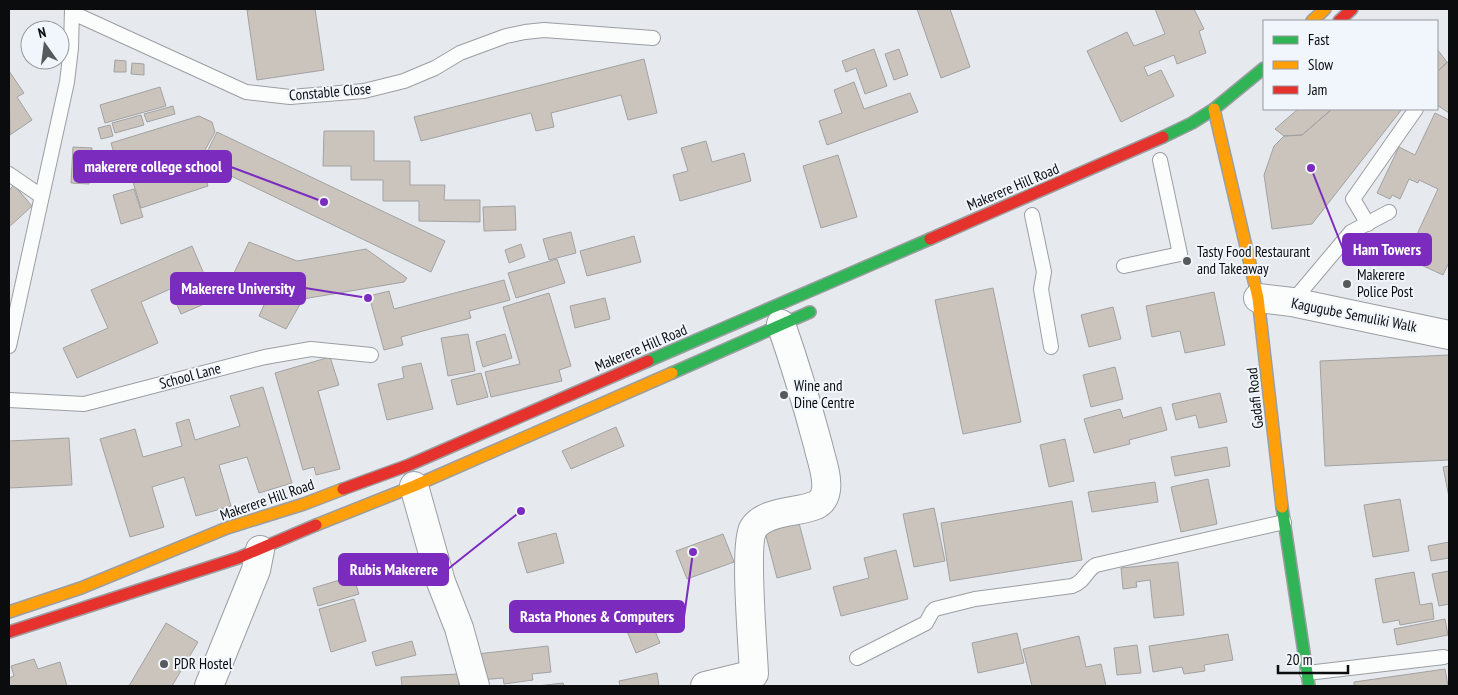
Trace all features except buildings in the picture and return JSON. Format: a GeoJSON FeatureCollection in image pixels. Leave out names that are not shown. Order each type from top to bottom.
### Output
{"type":"FeatureCollection","features":[{"type":"Feature","properties":{"kind":"main road"},"geometry":{"type":"LineString","coordinates":[[1313,20],[1325,9]]}},
{"type":"Feature","properties":{"kind":"main road"},"geometry":{"type":"LineString","coordinates":[[1340,20],[1352,9]]}},
{"type":"Feature","properties":{"kind":"main road","name":"Makerere Hill Road"},"geometry":{"type":"LineString","coordinates":[[9,612],[81,588],[228,528],[304,504],[409,464],[1152,143],[1192,123],[1263,69]]}},
{"type":"Feature","properties":{"kind":"main road","name":"Gadafi Road"},"geometry":{"type":"LineString","coordinates":[[1214,108],[1223,125],[1258,298],[1284,522],[1308,680]]}},
{"type":"Feature","properties":{"kind":"main road"},"geometry":{"type":"LineString","coordinates":[[1208,136],[1223,125]]}},
{"type":"Feature","properties":{"kind":"main road"},"geometry":{"type":"LineString","coordinates":[[9,632],[260,550],[311,527],[414,486],[817,309]]}},
{"type":"Feature","properties":{"kind":"street","name":"Kagugube Semuliki Walk"},"geometry":{"type":"LineString","coordinates":[[1258,298],[1292,302],[1449,335]]}},
{"type":"Feature","properties":{"kind":"street"},"geometry":{"type":"LineString","coordinates":[[705,686],[754,674],[750,560],[751,536],[754,528],[760,521],[774,515],[816,505],[823,500],[826,488],[824,471],[804,393],[781,324]]}},
{"type":"Feature","properties":{"kind":"street"},"geometry":{"type":"LineString","coordinates":[[414,486],[441,582],[459,628],[474,686]]}},
{"type":"Feature","properties":{"kind":"street"},"geometry":{"type":"LineString","coordinates":[[209,686],[256,570],[260,550]]}},
{"type":"Feature","properties":{"kind":"lane","name":"Constable Close"},"geometry":{"type":"LineString","coordinates":[[72,11],[246,92],[290,97],[364,91],[404,81],[435,68],[460,52],[506,36],[525,32],[544,30],[653,38]]}},
{"type":"Feature","properties":{"kind":"lane"},"geometry":{"type":"LineString","coordinates":[[9,346],[67,82],[71,48],[72,11]]}},
{"type":"Feature","properties":{"kind":"lane"},"geometry":{"type":"LineString","coordinates":[[1368,224],[1353,198],[1415,110]]}},
{"type":"Feature","properties":{"kind":"lane"},"geometry":{"type":"LineString","coordinates":[[1124,266],[1180,254],[1159,161]]}},
{"type":"Feature","properties":{"kind":"lane"},"geometry":{"type":"LineString","coordinates":[[9,174],[42,196]]}},
{"type":"Feature","properties":{"kind":"lane"},"geometry":{"type":"LineString","coordinates":[[1292,302],[1351,232],[1388,212]]}},
{"type":"Feature","properties":{"kind":"lane"},"geometry":{"type":"LineString","coordinates":[[1032,215],[1044,272],[1041,289],[1051,346]]}},
{"type":"Feature","properties":{"kind":"lane","name":"School Lane"},"geometry":{"type":"LineString","coordinates":[[9,400],[84,404],[265,357],[311,349],[371,355]]}},
{"type":"Feature","properties":{"kind":"lane"},"geometry":{"type":"LineString","coordinates":[[856,658],[919,627],[926,622],[935,609],[975,599],[1063,588],[1078,584],[1083,580],[1091,567],[1096,565],[1284,522]]}},
{"type":"Feature","properties":{"kind":"lane"},"geometry":{"type":"LineString","coordinates":[[1308,680],[1444,657]]}},
{"type":"Feature","properties":{"kind":"traffic: fast"},"geometry":{"type":"LineString","coordinates":[[1163,137],[1192,123],[1214,109],[1263,69]]}},
{"type":"Feature","properties":{"kind":"traffic: fast"},"geometry":{"type":"LineString","coordinates":[[648,361],[930,239]]}},
{"type":"Feature","properties":{"kind":"traffic: fast"},"geometry":{"type":"LineString","coordinates":[[672,373],[810,312]]}},
{"type":"Feature","properties":{"kind":"traffic: fast"},"geometry":{"type":"LineString","coordinates":[[1282,507],[1309,686]]}},
{"type":"Feature","properties":{"kind":"traffic: slow"},"geometry":{"type":"LineString","coordinates":[[1313,20],[1325,9]]}},
{"type":"Feature","properties":{"kind":"traffic: slow"},"geometry":{"type":"LineString","coordinates":[[1214,109],[1258,298],[1282,507]]}},
{"type":"Feature","properties":{"kind":"traffic: slow"},"geometry":{"type":"LineString","coordinates":[[316,525],[414,486],[672,373]]}},
{"type":"Feature","properties":{"kind":"traffic: slow"},"geometry":{"type":"LineString","coordinates":[[9,612],[81,588],[227,528],[304,504],[343,489]]}},
{"type":"Feature","properties":{"kind":"traffic: jam"},"geometry":{"type":"LineString","coordinates":[[1340,20],[1352,9]]}},
{"type":"Feature","properties":{"kind":"traffic: jam"},"geometry":{"type":"LineString","coordinates":[[930,239],[1163,137]]}},
{"type":"Feature","properties":{"kind":"traffic: jam"},"geometry":{"type":"LineString","coordinates":[[343,489],[409,465],[648,361]]}},
{"type":"Feature","properties":{"kind":"traffic: jam"},"geometry":{"type":"LineString","coordinates":[[9,632],[238,558],[316,525]]}},
{"type":"Feature","properties":{"kind":"place","name":"Ham Towers"},"geometry":{"type":"Point","coordinates":[1311,168]}},
{"type":"Feature","properties":{"kind":"place","name":"makerere college school"},"geometry":{"type":"Point","coordinates":[324,202]}},
{"type":"Feature","properties":{"kind":"place","name":"Tasty Food Restaurant and Takeaway"},"geometry":{"type":"Point","coordinates":[1187,261]}},
{"type":"Feature","properties":{"kind":"place","name":"Makerere Police Post"},"geometry":{"type":"Point","coordinates":[1347,284]}},
{"type":"Feature","properties":{"kind":"place","name":"Makerere University"},"geometry":{"type":"Point","coordinates":[368,298]}},
{"type":"Feature","properties":{"kind":"place","name":"Wine and Dine Centre"},"geometry":{"type":"Point","coordinates":[784,395]}},
{"type":"Feature","properties":{"kind":"place","name":"Rubis Makerere"},"geometry":{"type":"Point","coordinates":[521,511]}},
{"type":"Feature","properties":{"kind":"place","name":"Rasta Phones & Computers"},"geometry":{"type":"Point","coordinates":[693,552]}},
{"type":"Feature","properties":{"kind":"place","name":"PDR Hostel"},"geometry":{"type":"Point","coordinates":[164,664]}}]}
